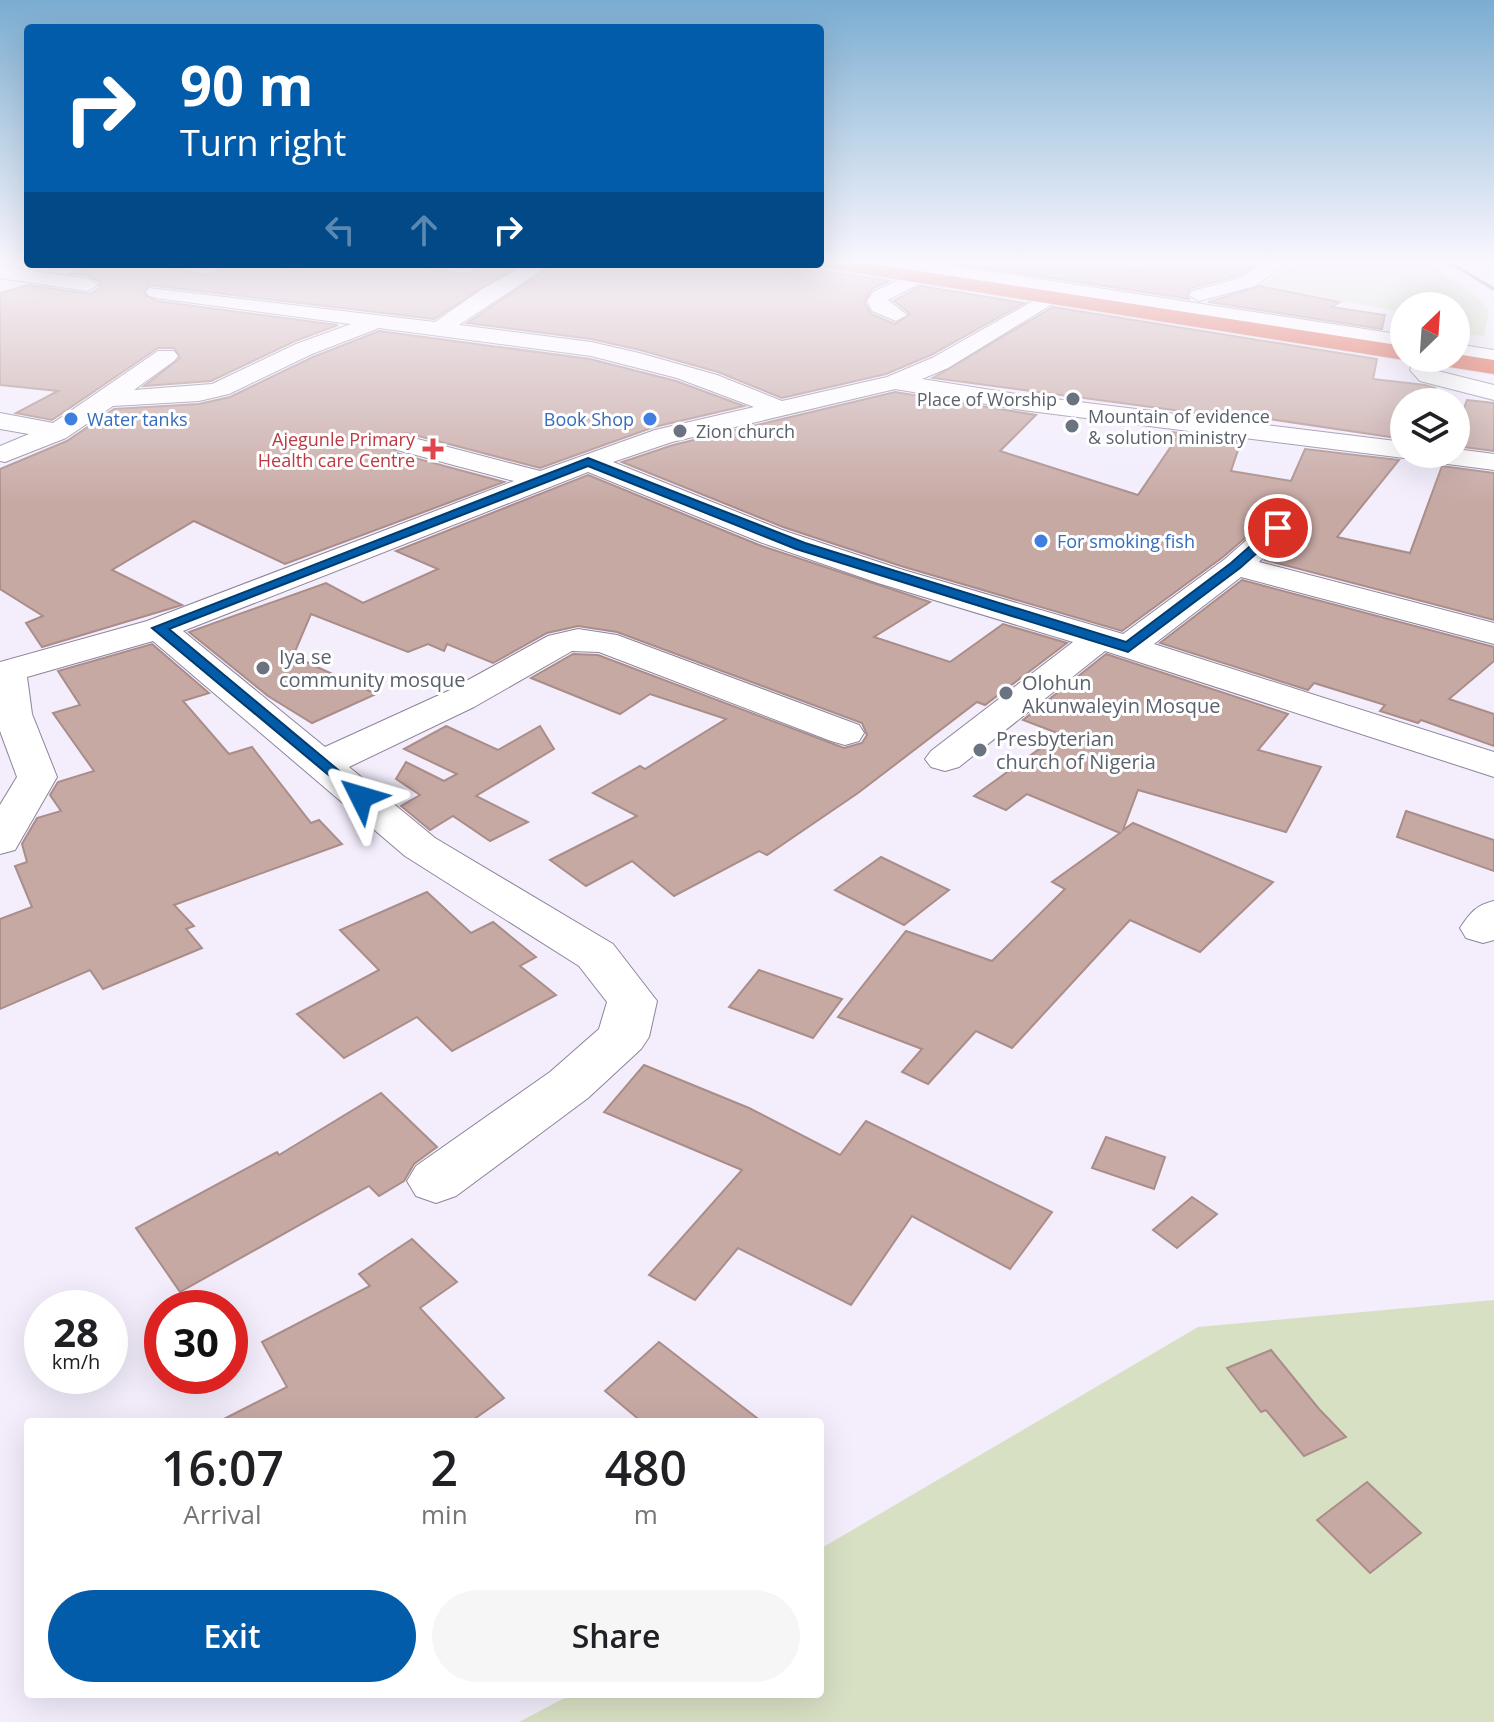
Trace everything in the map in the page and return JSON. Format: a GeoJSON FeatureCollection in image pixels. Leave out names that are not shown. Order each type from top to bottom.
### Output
{"type":"FeatureCollection","features":[{"type":"Feature","properties":{"kind":"highway"},"geometry":{"type":"LineString","coordinates":[[1334,342],[1390,351]]}},
{"type":"Feature","properties":{"kind":"highway"},"geometry":{"type":"LineString","coordinates":[[1474,352],[1494,367]]}},
{"type":"Feature","properties":{"kind":"street"},"geometry":{"type":"LineString","coordinates":[[112,399],[199,394],[220,389],[322,342]]}},
{"type":"Feature","properties":{"kind":"street"},"geometry":{"type":"LineString","coordinates":[[529,342],[648,360],[718,381],[777,408]]}},
{"type":"Feature","properties":{"kind":"street"},"geometry":{"type":"LineString","coordinates":[[0,841],[37,777],[13,714],[4,672],[159,628],[540,480],[692,428],[895,382],[940,363],[975,342]]}},
{"type":"Feature","properties":{"kind":"street"},"geometry":{"type":"LineString","coordinates":[[5,454],[57,432],[112,399],[128,381],[166,356]]}},
{"type":"Feature","properties":{"kind":"street"},"geometry":{"type":"LineString","coordinates":[[1424,372],[1429,376],[1494,393]]}},
{"type":"Feature","properties":{"kind":"street"},"geometry":{"type":"LineString","coordinates":[[895,382],[995,399],[1312,435],[1390,448]]}},
{"type":"Feature","properties":{"kind":"street"},"geometry":{"type":"LineString","coordinates":[[0,421],[57,432]]}},
{"type":"Feature","properties":{"kind":"street"},"geometry":{"type":"LineString","coordinates":[[406,444],[469,458],[540,480]]}},
{"type":"Feature","properties":{"kind":"street"},"geometry":{"type":"LineString","coordinates":[[1470,459],[1494,462]]}},
{"type":"Feature","properties":{"kind":"street"},"geometry":{"type":"LineString","coordinates":[[588,462],[771,536],[889,576],[1113,643],[1494,765]]}},
{"type":"Feature","properties":{"kind":"street"},"geometry":{"type":"LineString","coordinates":[[1437,468],[1440,487]]}},
{"type":"Feature","properties":{"kind":"street"},"geometry":{"type":"LineString","coordinates":[[945,759],[1113,643],[1236,566],[1278,528]]}},
{"type":"Feature","properties":{"kind":"street"},"geometry":{"type":"LineString","coordinates":[[1236,566],[1494,634]]}},
{"type":"Feature","properties":{"kind":"street"},"geometry":{"type":"LineString","coordinates":[[159,628],[420,847],[596,955],[632,1001],[623,1037],[569,1085],[436,1181]]}},
{"type":"Feature","properties":{"kind":"street"},"geometry":{"type":"LineString","coordinates":[[322,764],[461,699],[560,643],[578,639],[605,642],[845,733]]}},
{"type":"Feature","properties":{"kind":"green space"},"geometry":{"type":"Polygon","coordinates":[[[1494,1300],[1494,1722],[519,1722],[564,1698],[824,1698],[824,1547],[1198,1327],[1494,1300]]]}},
{"type":"Feature","properties":{"kind":"building"},"geometry":{"type":"Polygon","coordinates":[[[0,342],[292,342],[211,381],[144,386],[180,358],[174,348],[158,348],[52,420],[16,413],[58,391],[0,385],[0,342]]]}},
{"type":"Feature","properties":{"kind":"building"},"geometry":{"type":"Polygon","coordinates":[[[350,342],[465,342],[590,359],[676,381],[744,406],[654,427],[540,468],[407,433],[396,435],[390,442],[396,453],[504,482],[285,564],[194,521],[112,570],[182,605],[42,647],[26,623],[43,616],[0,589],[0,469],[67,441],[114,409],[199,404],[230,397],[350,342]]]}},
{"type":"Feature","properties":{"kind":"building"},"geometry":{"type":"Polygon","coordinates":[[[606,342],[954,342],[886,374],[782,398],[718,372],[606,342]]]}},
{"type":"Feature","properties":{"kind":"building"},"geometry":{"type":"Polygon","coordinates":[[[993,342],[1273,342],[1377,359],[1373,379],[1435,388],[1390,388],[1390,437],[1249,416],[1248,420],[933,378],[993,342]]]}},
{"type":"Feature","properties":{"kind":"building"},"geometry":{"type":"Polygon","coordinates":[[[895,392],[1036,415],[1000,451],[1138,495],[1178,436],[1170,435],[1172,432],[1241,441],[1231,471],[1291,481],[1305,449],[1390,459],[1390,468],[1393,468],[1337,537],[1410,553],[1441,468],[1494,473],[1494,620],[1265,560],[1296,528],[1289,519],[1267,519],[1223,557],[1122,631],[901,566],[783,527],[622,462],[673,445],[895,392]]]}},
{"type":"Feature","properties":{"kind":"building"},"geometry":{"type":"Polygon","coordinates":[[[1470,400],[1494,403],[1494,451],[1470,448],[1470,400]]]}},
{"type":"Feature","properties":{"kind":"building"},"geometry":{"type":"Polygon","coordinates":[[[588,475],[759,545],[930,602],[874,637],[950,662],[1003,624],[1067,643],[985,705],[977,702],[858,793],[767,855],[759,851],[674,896],[632,861],[586,886],[550,860],[637,816],[593,793],[640,766],[645,769],[726,719],[650,694],[620,714],[531,678],[573,654],[598,655],[844,748],[862,743],[867,735],[862,723],[617,632],[578,626],[547,633],[493,663],[447,644],[444,651],[428,644],[408,652],[311,614],[293,656],[376,694],[312,723],[268,696],[189,632],[326,583],[363,603],[438,569],[396,551],[588,475]]]}},
{"type":"Feature","properties":{"kind":"building"},"geometry":{"type":"Polygon","coordinates":[[[1242,580],[1494,647],[1494,661],[1449,699],[1494,714],[1494,746],[1421,720],[1418,723],[1380,711],[1385,705],[1314,683],[1308,690],[1160,643],[1242,580]]]}},
{"type":"Feature","properties":{"kind":"building"},"geometry":{"type":"Polygon","coordinates":[[[152,644],[209,693],[183,701],[229,754],[252,747],[311,823],[319,820],[342,844],[174,905],[194,926],[186,929],[202,948],[103,989],[90,970],[0,1009],[0,919],[32,907],[15,866],[27,862],[22,844],[37,818],[61,811],[50,795],[58,782],[94,771],[53,713],[80,705],[58,671],[152,644]]]}},
{"type":"Feature","properties":{"kind":"building"},"geometry":{"type":"Polygon","coordinates":[[[1106,654],[1288,714],[1258,750],[1321,767],[1286,832],[1138,790],[1123,830],[1133,823],[1273,882],[1200,952],[1130,920],[1012,1048],[976,1031],[928,1084],[902,1072],[922,1049],[838,1017],[906,931],[992,961],[1065,889],[1052,882],[1120,833],[1027,794],[1006,810],[974,796],[1060,734],[1023,720],[1106,654]]]}},
{"type":"Feature","properties":{"kind":"building"},"geometry":{"type":"Polygon","coordinates":[[[446,726],[498,750],[540,726],[554,749],[476,796],[528,822],[490,841],[453,816],[430,830],[401,806],[420,795],[396,779],[406,762],[444,781],[457,774],[404,749],[446,726]]]}},
{"type":"Feature","properties":{"kind":"building"},"geometry":{"type":"Polygon","coordinates":[[[1406,811],[1494,840],[1494,871],[1397,837],[1406,811]]]}},
{"type":"Feature","properties":{"kind":"building"},"geometry":{"type":"Polygon","coordinates":[[[881,857],[949,890],[904,925],[835,890],[881,857]]]}},
{"type":"Feature","properties":{"kind":"building"},"geometry":{"type":"Polygon","coordinates":[[[427,892],[471,933],[493,922],[536,957],[520,966],[556,995],[452,1051],[417,1017],[344,1058],[297,1014],[379,970],[340,930],[427,892]]]}},
{"type":"Feature","properties":{"kind":"building"},"geometry":{"type":"Polygon","coordinates":[[[759,970],[842,999],[813,1038],[729,1007],[759,970]]]}},
{"type":"Feature","properties":{"kind":"building"},"geometry":{"type":"Polygon","coordinates":[[[644,1065],[749,1108],[840,1155],[866,1121],[1052,1212],[1010,1269],[912,1216],[851,1305],[738,1248],[695,1300],[649,1275],[742,1170],[604,1112],[644,1065]]]}},
{"type":"Feature","properties":{"kind":"building"},"geometry":{"type":"Polygon","coordinates":[[[381,1093],[437,1147],[414,1164],[404,1181],[379,1196],[369,1186],[179,1290],[136,1228],[277,1152],[279,1155],[381,1093]]]}},
{"type":"Feature","properties":{"kind":"building"},"geometry":{"type":"Polygon","coordinates":[[[1106,1137],[1165,1157],[1154,1189],[1092,1168],[1106,1137]]]}},
{"type":"Feature","properties":{"kind":"building"},"geometry":{"type":"Polygon","coordinates":[[[1192,1197],[1217,1214],[1177,1248],[1153,1230],[1192,1197]]]}},
{"type":"Feature","properties":{"kind":"building"},"geometry":{"type":"Polygon","coordinates":[[[412,1239],[457,1282],[420,1308],[504,1398],[476,1418],[226,1418],[287,1387],[262,1342],[370,1286],[359,1274],[412,1239]]]}},
{"type":"Feature","properties":{"kind":"building"},"geometry":{"type":"Polygon","coordinates":[[[659,1342],[757,1418],[637,1418],[605,1391],[659,1342]]]}},
{"type":"Feature","properties":{"kind":"building"},"geometry":{"type":"Polygon","coordinates":[[[1271,1350],[1346,1437],[1304,1456],[1266,1410],[1261,1412],[1227,1368],[1271,1350]]]}},
{"type":"Feature","properties":{"kind":"building"},"geometry":{"type":"Polygon","coordinates":[[[1367,1482],[1421,1533],[1370,1573],[1317,1520],[1367,1482]]]}},
{"type":"Feature","properties":{"kind":"place","name":"Place of Worship"},"geometry":{"type":"Point","coordinates":[1073,399]}},
{"type":"Feature","properties":{"kind":"place","name":"Water tanks"},"geometry":{"type":"Point","coordinates":[71,419]}},
{"type":"Feature","properties":{"kind":"place","name":"Book Shop"},"geometry":{"type":"Point","coordinates":[650,419]}},
{"type":"Feature","properties":{"kind":"place","name":"Mountain of evidence & solution ministry"},"geometry":{"type":"Point","coordinates":[1072,426]}},
{"type":"Feature","properties":{"kind":"place","name":"Zion church"},"geometry":{"type":"Point","coordinates":[680,431]}},
{"type":"Feature","properties":{"kind":"place","name":"Ajegunle Primary Health care Centre"},"geometry":{"type":"Point","coordinates":[433,449]}},
{"type":"Feature","properties":{"kind":"place","name":"For smoking fish"},"geometry":{"type":"Point","coordinates":[1041,541]}},
{"type":"Feature","properties":{"kind":"place","name":"Iya se community mosque"},"geometry":{"type":"Point","coordinates":[263,668]}},
{"type":"Feature","properties":{"kind":"place","name":"Olohun Akunwaleyin Mosque"},"geometry":{"type":"Point","coordinates":[1006,693]}},
{"type":"Feature","properties":{"kind":"place","name":"Presbyterian church of Nigeria"},"geometry":{"type":"Point","coordinates":[980,750]}},
{"type":"Feature","properties":{"kind":"route"},"geometry":{"type":"LineString","coordinates":[[361,797],[159,628],[588,462],[800,546],[889,576],[1128,647],[1236,566],[1278,528]]}}]}
